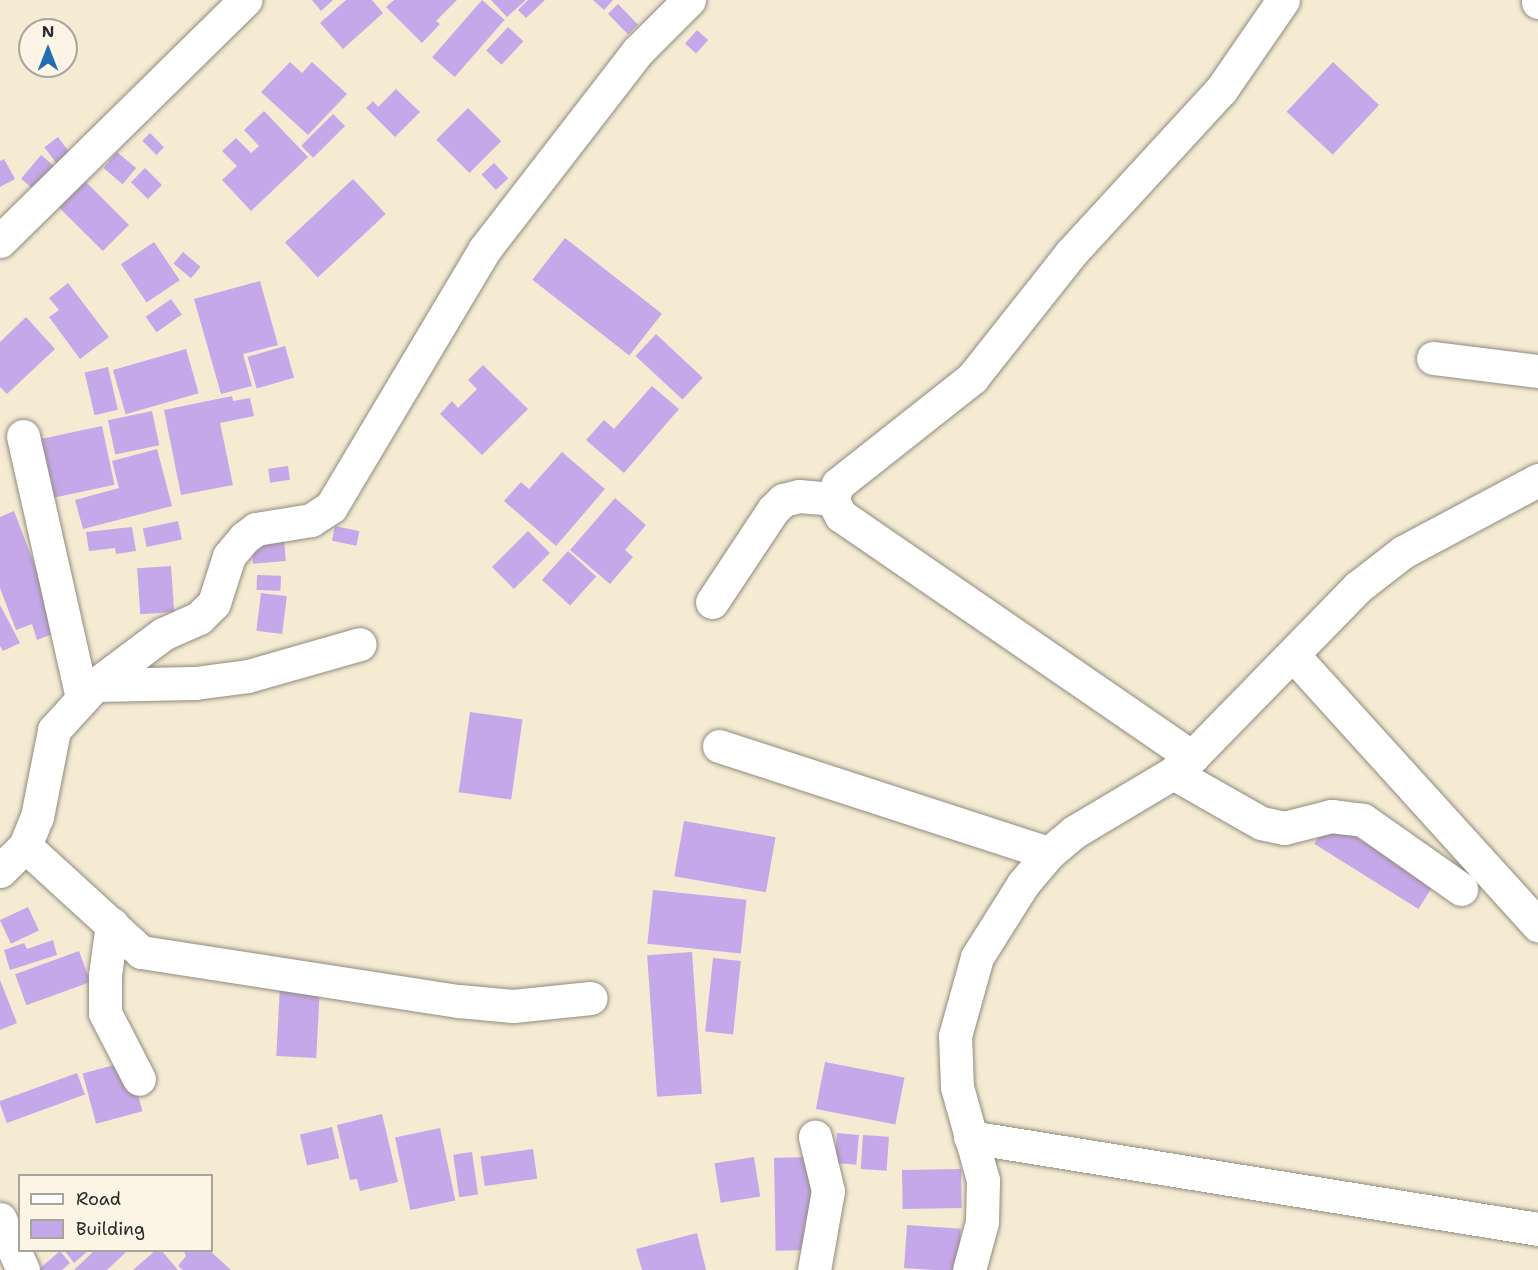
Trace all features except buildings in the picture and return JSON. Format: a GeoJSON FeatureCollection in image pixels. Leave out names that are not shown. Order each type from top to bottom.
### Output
{"type":"FeatureCollection","features":[{"type":"Feature","properties":{"kind":"street"},"geometry":{"type":"LineString","coordinates":[[0,241],[245,0]]}},
{"type":"Feature","properties":{"kind":"street"},"geometry":{"type":"LineString","coordinates":[[0,871],[25,846],[37,817],[54,730],[88,692],[163,634],[199,618],[214,603],[229,556],[244,538],[256,529],[311,520],[331,507],[484,250],[638,51],[689,0]]}},
{"type":"Feature","properties":{"kind":"street"},"geometry":{"type":"LineString","coordinates":[[1283,0],[1221,90],[1071,253],[972,378],[838,484],[832,499],[841,516],[1261,823],[1284,828],[1308,825],[1331,816],[1363,820],[1461,889]]}},
{"type":"Feature","properties":{"kind":"street"},"geometry":{"type":"LineString","coordinates":[[1433,358],[1538,371]]}},
{"type":"Feature","properties":{"kind":"street"},"geometry":{"type":"LineString","coordinates":[[23,436],[88,692]]}},
{"type":"Feature","properties":{"kind":"street"},"geometry":{"type":"LineString","coordinates":[[969,1270],[982,1222],[983,1180],[957,1087],[955,1036],[977,957],[1023,884],[1049,853],[1074,832],[1183,765],[1358,587],[1403,552],[1538,480]]}},
{"type":"Feature","properties":{"kind":"street"},"geometry":{"type":"LineString","coordinates":[[712,602],[773,510],[783,500],[799,496],[832,499]]}},
{"type":"Feature","properties":{"kind":"street"},"geometry":{"type":"LineString","coordinates":[[88,692],[248,676],[360,644]]}},
{"type":"Feature","properties":{"kind":"street"},"geometry":{"type":"LineString","coordinates":[[1293,655],[1538,925]]}},
{"type":"Feature","properties":{"kind":"street"},"geometry":{"type":"LineString","coordinates":[[719,746],[1049,853]]}},
{"type":"Feature","properties":{"kind":"street"},"geometry":{"type":"LineString","coordinates":[[25,846],[141,952],[331,984],[513,1006],[591,998]]}},
{"type":"Feature","properties":{"kind":"street"},"geometry":{"type":"LineString","coordinates":[[112,924],[105,975],[105,1013],[139,1079]]}},
{"type":"Feature","properties":{"kind":"street"},"geometry":{"type":"LineString","coordinates":[[814,1270],[828,1191],[815,1137]]}},
{"type":"Feature","properties":{"kind":"street"},"geometry":{"type":"LineString","coordinates":[[970,1137],[1538,1229]]}},
{"type":"Feature","properties":{"kind":"street"},"geometry":{"type":"LineString","coordinates":[[0,1219],[23,1270]]}}]}
